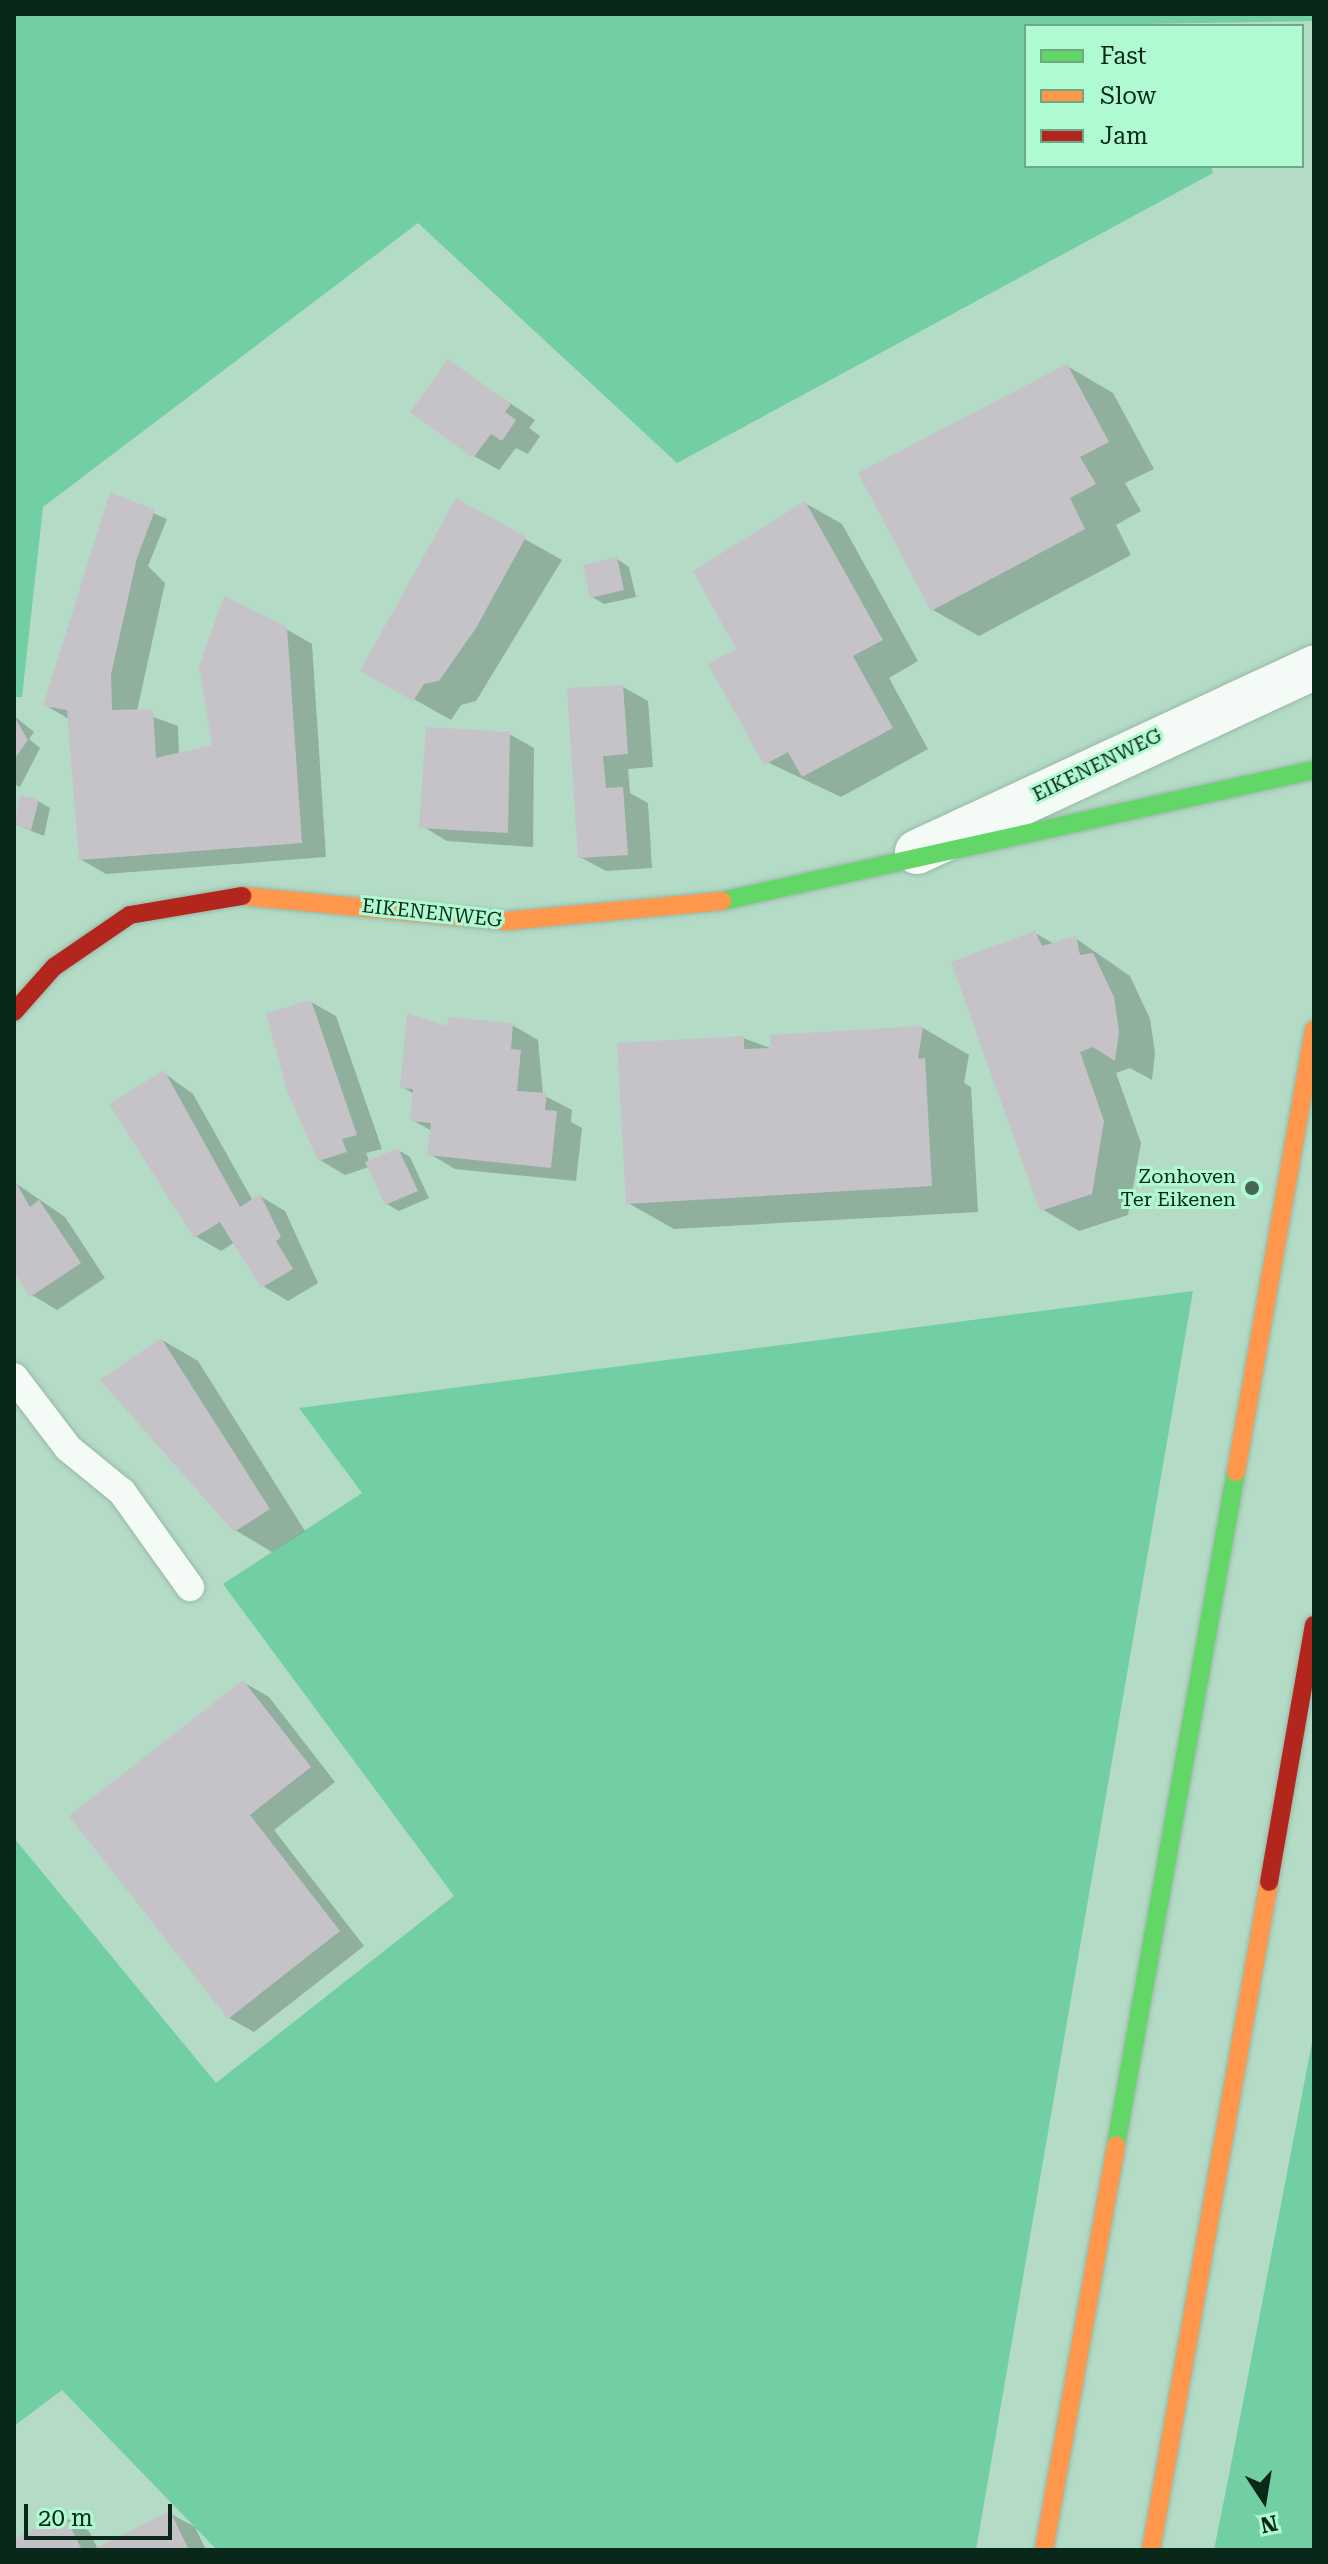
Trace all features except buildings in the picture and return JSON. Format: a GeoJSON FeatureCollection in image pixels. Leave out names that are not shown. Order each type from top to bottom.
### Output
{"type":"FeatureCollection","features":[{"type":"Feature","properties":{"kind":"main road","name":"EIKENENWEG"},"geometry":{"type":"LineString","coordinates":[[14,1012],[54,967],[130,915],[250,895],[506,921],[677,911],[883,868],[1314,770]]}},
{"type":"Feature","properties":{"kind":"main road"},"geometry":{"type":"LineString","coordinates":[[1044,2550],[1314,1030]]}},
{"type":"Feature","properties":{"kind":"main road"},"geometry":{"type":"LineString","coordinates":[[1151,2550],[1314,1625]]}},
{"type":"Feature","properties":{"kind":"street","name":"EIKENENWEG"},"geometry":{"type":"LineString","coordinates":[[883,868],[1314,668]]}},
{"type":"Feature","properties":{"kind":"lane"},"geometry":{"type":"LineString","coordinates":[[14,1377],[68,1448],[122,1492],[190,1587]]}},
{"type":"Feature","properties":{"kind":"green space"},"geometry":{"type":"Polygon","coordinates":[[[14,14],[1314,14],[1314,21],[1024,24],[1024,168],[1212,168],[1213,173],[677,463],[418,223],[43,507],[22,697],[14,697],[14,14]]]}},
{"type":"Feature","properties":{"kind":"green space"},"geometry":{"type":"Polygon","coordinates":[[[1193,1291],[976,2550],[217,2550],[62,2390],[14,2426],[14,1838],[216,2083],[454,1896],[223,1584],[362,1493],[299,1408],[1193,1291]]]}},
{"type":"Feature","properties":{"kind":"green space"},"geometry":{"type":"Polygon","coordinates":[[[1314,2032],[1314,2550],[1214,2550],[1230,2470],[1314,2032]]]}},
{"type":"Feature","properties":{"kind":"traffic: fast"},"geometry":{"type":"LineString","coordinates":[[722,901],[1314,770]]}},
{"type":"Feature","properties":{"kind":"traffic: fast"},"geometry":{"type":"LineString","coordinates":[[1116,2145],[1236,1472]]}},
{"type":"Feature","properties":{"kind":"traffic: slow"},"geometry":{"type":"LineString","coordinates":[[242,896],[506,921],[722,901]]}},
{"type":"Feature","properties":{"kind":"traffic: slow"},"geometry":{"type":"LineString","coordinates":[[1236,1472],[1314,1030]]}},
{"type":"Feature","properties":{"kind":"traffic: slow"},"geometry":{"type":"LineString","coordinates":[[1151,2550],[1269,1882]]}},
{"type":"Feature","properties":{"kind":"traffic: slow"},"geometry":{"type":"LineString","coordinates":[[1044,2550],[1116,2145]]}},
{"type":"Feature","properties":{"kind":"traffic: jam"},"geometry":{"type":"LineString","coordinates":[[14,1012],[54,967],[130,915],[242,896]]}},
{"type":"Feature","properties":{"kind":"traffic: jam"},"geometry":{"type":"LineString","coordinates":[[1269,1882],[1314,1625]]}},
{"type":"Feature","properties":{"kind":"place","name":"Zonhoven Ter Eikenen"},"geometry":{"type":"Point","coordinates":[1252,1188]}}]}
